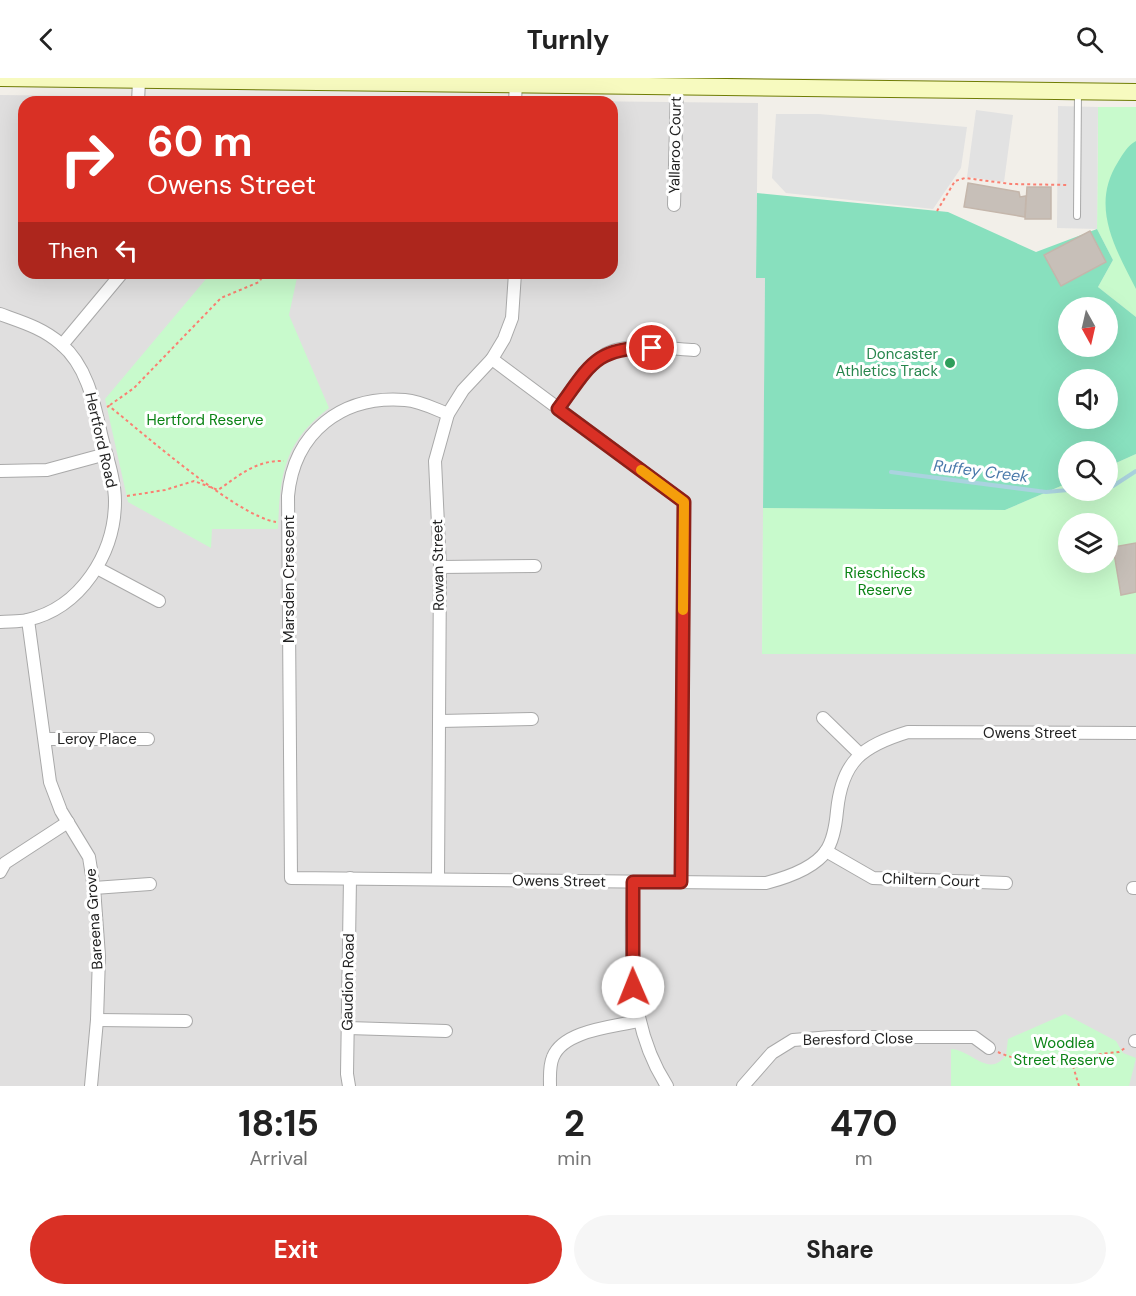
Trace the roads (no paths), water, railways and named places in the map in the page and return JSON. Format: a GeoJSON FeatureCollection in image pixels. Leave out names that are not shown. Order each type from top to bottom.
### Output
{"type":"FeatureCollection","features":[{"type":"Feature","properties":{"kind":"main road"},"geometry":{"type":"LineString","coordinates":[[0,78],[139,81],[516,83],[563,81],[677,85],[743,82],[1078,91],[1106,85],[1136,92]]}},
{"type":"Feature","properties":{"kind":"street"},"geometry":{"type":"LineString","coordinates":[[138,96],[139,81]]}},
{"type":"Feature","properties":{"kind":"street"},"geometry":{"type":"LineString","coordinates":[[515,96],[516,83]]}},
{"type":"Feature","properties":{"kind":"street","name":"Yallaroo Court"},"geometry":{"type":"LineString","coordinates":[[674,205],[677,85]]}},
{"type":"Feature","properties":{"kind":"street"},"geometry":{"type":"LineString","coordinates":[[62,345],[117,279]]}},
{"type":"Feature","properties":{"kind":"street","name":"Rowan Street"},"geometry":{"type":"LineString","coordinates":[[438,879],[440,567],[435,460],[448,414],[463,390],[492,359],[504,339],[512,318],[515,279]]}},
{"type":"Feature","properties":{"kind":"street","name":"Hertford Road"},"geometry":{"type":"LineString","coordinates":[[0,315],[38,327],[62,345],[78,365],[90,388],[115,498],[114,523],[97,568],[81,589],[58,607],[28,620],[0,622]]}},
{"type":"Feature","properties":{"kind":"street"},"geometry":{"type":"LineString","coordinates":[[558,409],[586,371],[605,354],[630,348],[694,350]]}},
{"type":"Feature","properties":{"kind":"street"},"geometry":{"type":"LineString","coordinates":[[492,359],[684,502],[681,882]]}},
{"type":"Feature","properties":{"kind":"street","name":"Marsden Crescent"},"geometry":{"type":"LineString","coordinates":[[291,878],[288,524],[290,471],[311,435],[344,408],[373,401],[406,400],[448,414]]}},
{"type":"Feature","properties":{"kind":"street"},"geometry":{"type":"LineString","coordinates":[[0,471],[47,470],[106,454]]}},
{"type":"Feature","properties":{"kind":"street"},"geometry":{"type":"LineString","coordinates":[[440,567],[535,566]]}},
{"type":"Feature","properties":{"kind":"street"},"geometry":{"type":"LineString","coordinates":[[97,568],[159,601]]}},
{"type":"Feature","properties":{"kind":"street","name":"Bareena Grove"},"geometry":{"type":"LineString","coordinates":[[28,620],[46,739],[50,783],[61,811],[89,857],[94,888],[99,956],[98,1020],[91,1086]]}},
{"type":"Feature","properties":{"kind":"street"},"geometry":{"type":"LineString","coordinates":[[823,718],[860,754]]}},
{"type":"Feature","properties":{"kind":"street"},"geometry":{"type":"LineString","coordinates":[[440,721],[532,719]]}},
{"type":"Feature","properties":{"kind":"street","name":"Owens Street"},"geometry":{"type":"LineString","coordinates":[[291,878],[766,883],[794,876],[826,851],[836,821],[839,786],[860,754],[877,741],[908,732],[1136,733]]}},
{"type":"Feature","properties":{"kind":"street","name":"Leroy Place"},"geometry":{"type":"LineString","coordinates":[[46,739],[148,739]]}},
{"type":"Feature","properties":{"kind":"street"},"geometry":{"type":"LineString","coordinates":[[0,872],[5,863],[68,822]]}},
{"type":"Feature","properties":{"kind":"street","name":"Chiltern Court"},"geometry":{"type":"LineString","coordinates":[[826,851],[873,878],[1006,883]]}},
{"type":"Feature","properties":{"kind":"street","name":"Gaudion Road"},"geometry":{"type":"LineString","coordinates":[[350,878],[347,1074],[350,1086]]}},
{"type":"Feature","properties":{"kind":"street"},"geometry":{"type":"LineString","coordinates":[[633,882],[633,987],[646,1046],[667,1086]]}},
{"type":"Feature","properties":{"kind":"street"},"geometry":{"type":"LineString","coordinates":[[94,888],[150,884]]}},
{"type":"Feature","properties":{"kind":"street"},"geometry":{"type":"LineString","coordinates":[[98,1020],[186,1021]]}},
{"type":"Feature","properties":{"kind":"street"},"geometry":{"type":"LineString","coordinates":[[550,1086],[553,1058],[567,1041],[584,1034],[639,1021]]}},
{"type":"Feature","properties":{"kind":"street"},"geometry":{"type":"LineString","coordinates":[[348,1028],[446,1031]]}},
{"type":"Feature","properties":{"kind":"street","name":"Beresford Close"},"geometry":{"type":"LineString","coordinates":[[743,1086],[772,1053],[793,1040],[832,1037],[974,1037],[989,1048]]}},
{"type":"Feature","properties":{"kind":"lane"},"geometry":{"type":"LineString","coordinates":[[1077,216],[1078,91]]}},
{"type":"Feature","properties":{"kind":"waterway","name":"Ruffey Creek"},"geometry":{"type":"LineString","coordinates":[[1118,483],[1136,471]]}},
{"type":"Feature","properties":{"kind":"waterway","name":"Ruffey Creek"},"geometry":{"type":"LineString","coordinates":[[891,472],[1046,492],[1058,491]]}},
{"type":"Feature","properties":{"kind":"place","name":"Doncaster Athletics Track"},"geometry":{"type":"Point","coordinates":[950,363]}},
{"type":"Feature","properties":{"kind":"park label","name":"Hertford Reserve"},"geometry":{"type":"Point","coordinates":[205,420]}},
{"type":"Feature","properties":{"kind":"park label","name":"Rieschiecks Reserve"},"geometry":{"type":"Point","coordinates":[885,582]}},
{"type":"Feature","properties":{"kind":"park label","name":"Woodlea Street Reserve"},"geometry":{"type":"Point","coordinates":[1064,1052]}}]}
